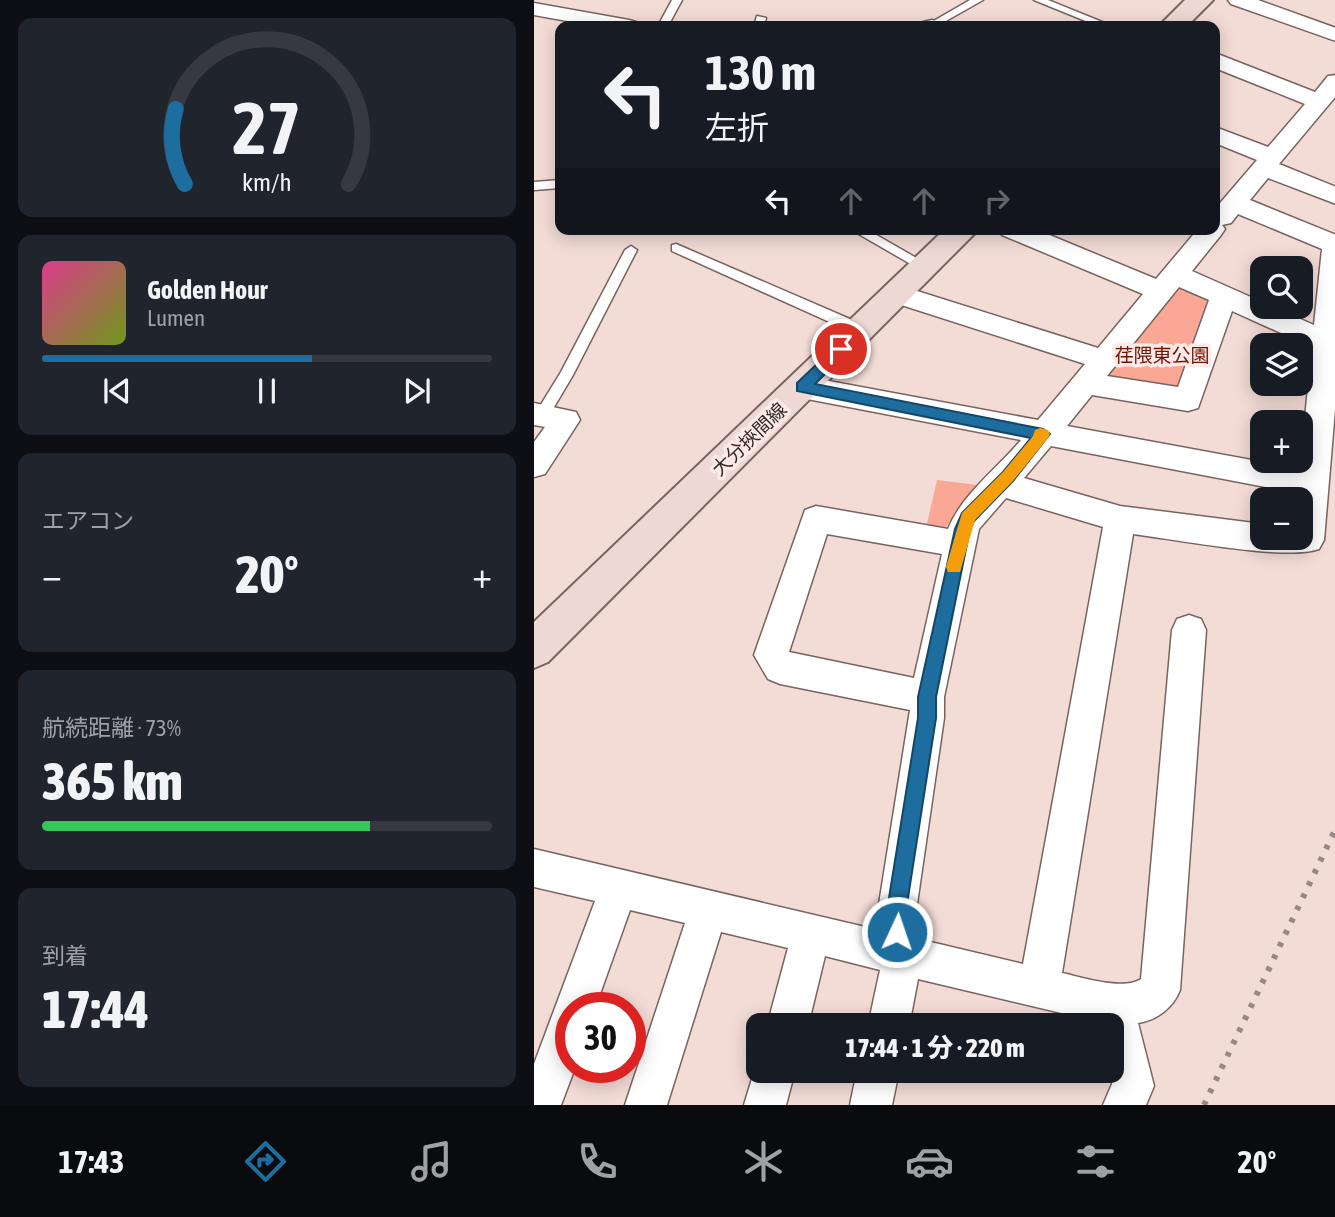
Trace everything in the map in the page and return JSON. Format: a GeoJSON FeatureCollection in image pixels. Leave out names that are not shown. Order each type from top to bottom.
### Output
{"type":"FeatureCollection","features":[{"type":"Feature","properties":{"kind":"main road"},"geometry":{"type":"LineString","coordinates":[[1178,21],[1200,0]]}},
{"type":"Feature","properties":{"kind":"main road","name":"大分挾間線"},"geometry":{"type":"LineString","coordinates":[[534,649],[958,235]]}},
{"type":"Feature","properties":{"kind":"street"},"geometry":{"type":"LineString","coordinates":[[1238,0],[1335,35]]}},
{"type":"Feature","properties":{"kind":"street"},"geometry":{"type":"LineString","coordinates":[[534,9],[584,21]]}},
{"type":"Feature","properties":{"kind":"street"},"geometry":{"type":"LineString","coordinates":[[1220,62],[1318,102]]}},
{"type":"Feature","properties":{"kind":"street"},"geometry":{"type":"LineString","coordinates":[[1220,219],[1335,81]]}},
{"type":"Feature","properties":{"kind":"street"},"geometry":{"type":"LineString","coordinates":[[1220,137],[1335,196]]}},
{"type":"Feature","properties":{"kind":"street"},"geometry":{"type":"LineString","coordinates":[[802,387],[1313,485],[1335,245],[1234,203]]}},
{"type":"Feature","properties":{"kind":"street"},"geometry":{"type":"LineString","coordinates":[[1029,235],[1168,282],[1224,296],[1326,342]]}},
{"type":"Feature","properties":{"kind":"street"},"geometry":{"type":"LineString","coordinates":[[891,1013],[903,955],[897,932],[898,904],[927,718],[927,697],[959,544],[968,517],[1001,484],[1207,235]]}},
{"type":"Feature","properties":{"kind":"street"},"geometry":{"type":"LineString","coordinates":[[897,294],[1104,360]]}},
{"type":"Feature","properties":{"kind":"street"},"geometry":{"type":"LineString","coordinates":[[1085,383],[1188,400],[1224,296]]}},
{"type":"Feature","properties":{"kind":"street"},"geometry":{"type":"LineString","coordinates":[[534,465],[566,419],[538,415]]}},
{"type":"Feature","properties":{"kind":"street"},"geometry":{"type":"LineString","coordinates":[[1001,484],[1120,519],[1250,535]]}},
{"type":"Feature","properties":{"kind":"street"},"geometry":{"type":"LineString","coordinates":[[927,697],[780,668],[771,655],[816,519],[959,544]]}},
{"type":"Feature","properties":{"kind":"street"},"geometry":{"type":"LineString","coordinates":[[1039,988],[1120,519]]}},
{"type":"Feature","properties":{"kind":"street"},"geometry":{"type":"LineString","coordinates":[[534,868],[1104,1003],[1141,1003],[1160,990],[1189,630]]}},
{"type":"Feature","properties":{"kind":"street"},"geometry":{"type":"LineString","coordinates":[[581,992],[619,888]]}},
{"type":"Feature","properties":{"kind":"street"},"geometry":{"type":"LineString","coordinates":[[646,1105],[709,909]]}},
{"type":"Feature","properties":{"kind":"street"},"geometry":{"type":"LineString","coordinates":[[790,1013],[811,933]]}},
{"type":"Feature","properties":{"kind":"street"},"geometry":{"type":"LineString","coordinates":[[1104,1003],[1123,1035],[1133,1086],[1124,1105]]}},
{"type":"Feature","properties":{"kind":"street"},"geometry":{"type":"LineString","coordinates":[[540,1105],[555,1064]]}},
{"type":"Feature","properties":{"kind":"street"},"geometry":{"type":"LineString","coordinates":[[765,1105],[771,1083]]}},
{"type":"Feature","properties":{"kind":"street"},"geometry":{"type":"LineString","coordinates":[[871,1105],[876,1083]]}},
{"type":"Feature","properties":{"kind":"lane"},"geometry":{"type":"LineString","coordinates":[[666,21],[677,0]]}},
{"type":"Feature","properties":{"kind":"lane"},"geometry":{"type":"LineString","coordinates":[[940,21],[978,0]]}},
{"type":"Feature","properties":{"kind":"lane"},"geometry":{"type":"LineString","coordinates":[[1039,0],[1094,21]]}},
{"type":"Feature","properties":{"kind":"lane"},"geometry":{"type":"LineString","coordinates":[[534,186],[555,184]]}},
{"type":"Feature","properties":{"kind":"lane"},"geometry":{"type":"LineString","coordinates":[[867,235],[926,267]]}},
{"type":"Feature","properties":{"kind":"lane"},"geometry":{"type":"LineString","coordinates":[[676,248],[861,330]]}},
{"type":"Feature","properties":{"kind":"lane"},"geometry":{"type":"LineString","coordinates":[[538,415],[566,375],[631,250]]}},
{"type":"Feature","properties":{"kind":"green space","name":"荏隈東公園"},"geometry":{"type":"Polygon","coordinates":[[[1177,285],[1213,296],[1186,388],[1101,376],[1177,285]]]}},
{"type":"Feature","properties":{"kind":"green space"},"geometry":{"type":"Polygon","coordinates":[[[937,480],[978,485],[963,510],[941,530],[926,528],[937,480]]]}},
{"type":"Feature","properties":{"kind":"railway"},"geometry":{"type":"LineString","coordinates":[[1204,1105],[1336,828]]}},
{"type":"Feature","properties":{"kind":"slow traffic"},"geometry":{"type":"LineString","coordinates":[[954,567],[968,517],[1008,477],[1043,434],[1040,434]]}},
{"type":"Feature","properties":{"kind":"route"},"geometry":{"type":"LineString","coordinates":[[841,349],[802,387],[1043,434],[1008,477],[968,517],[963,529],[927,697],[927,718],[898,904],[897,932]]}}]}
